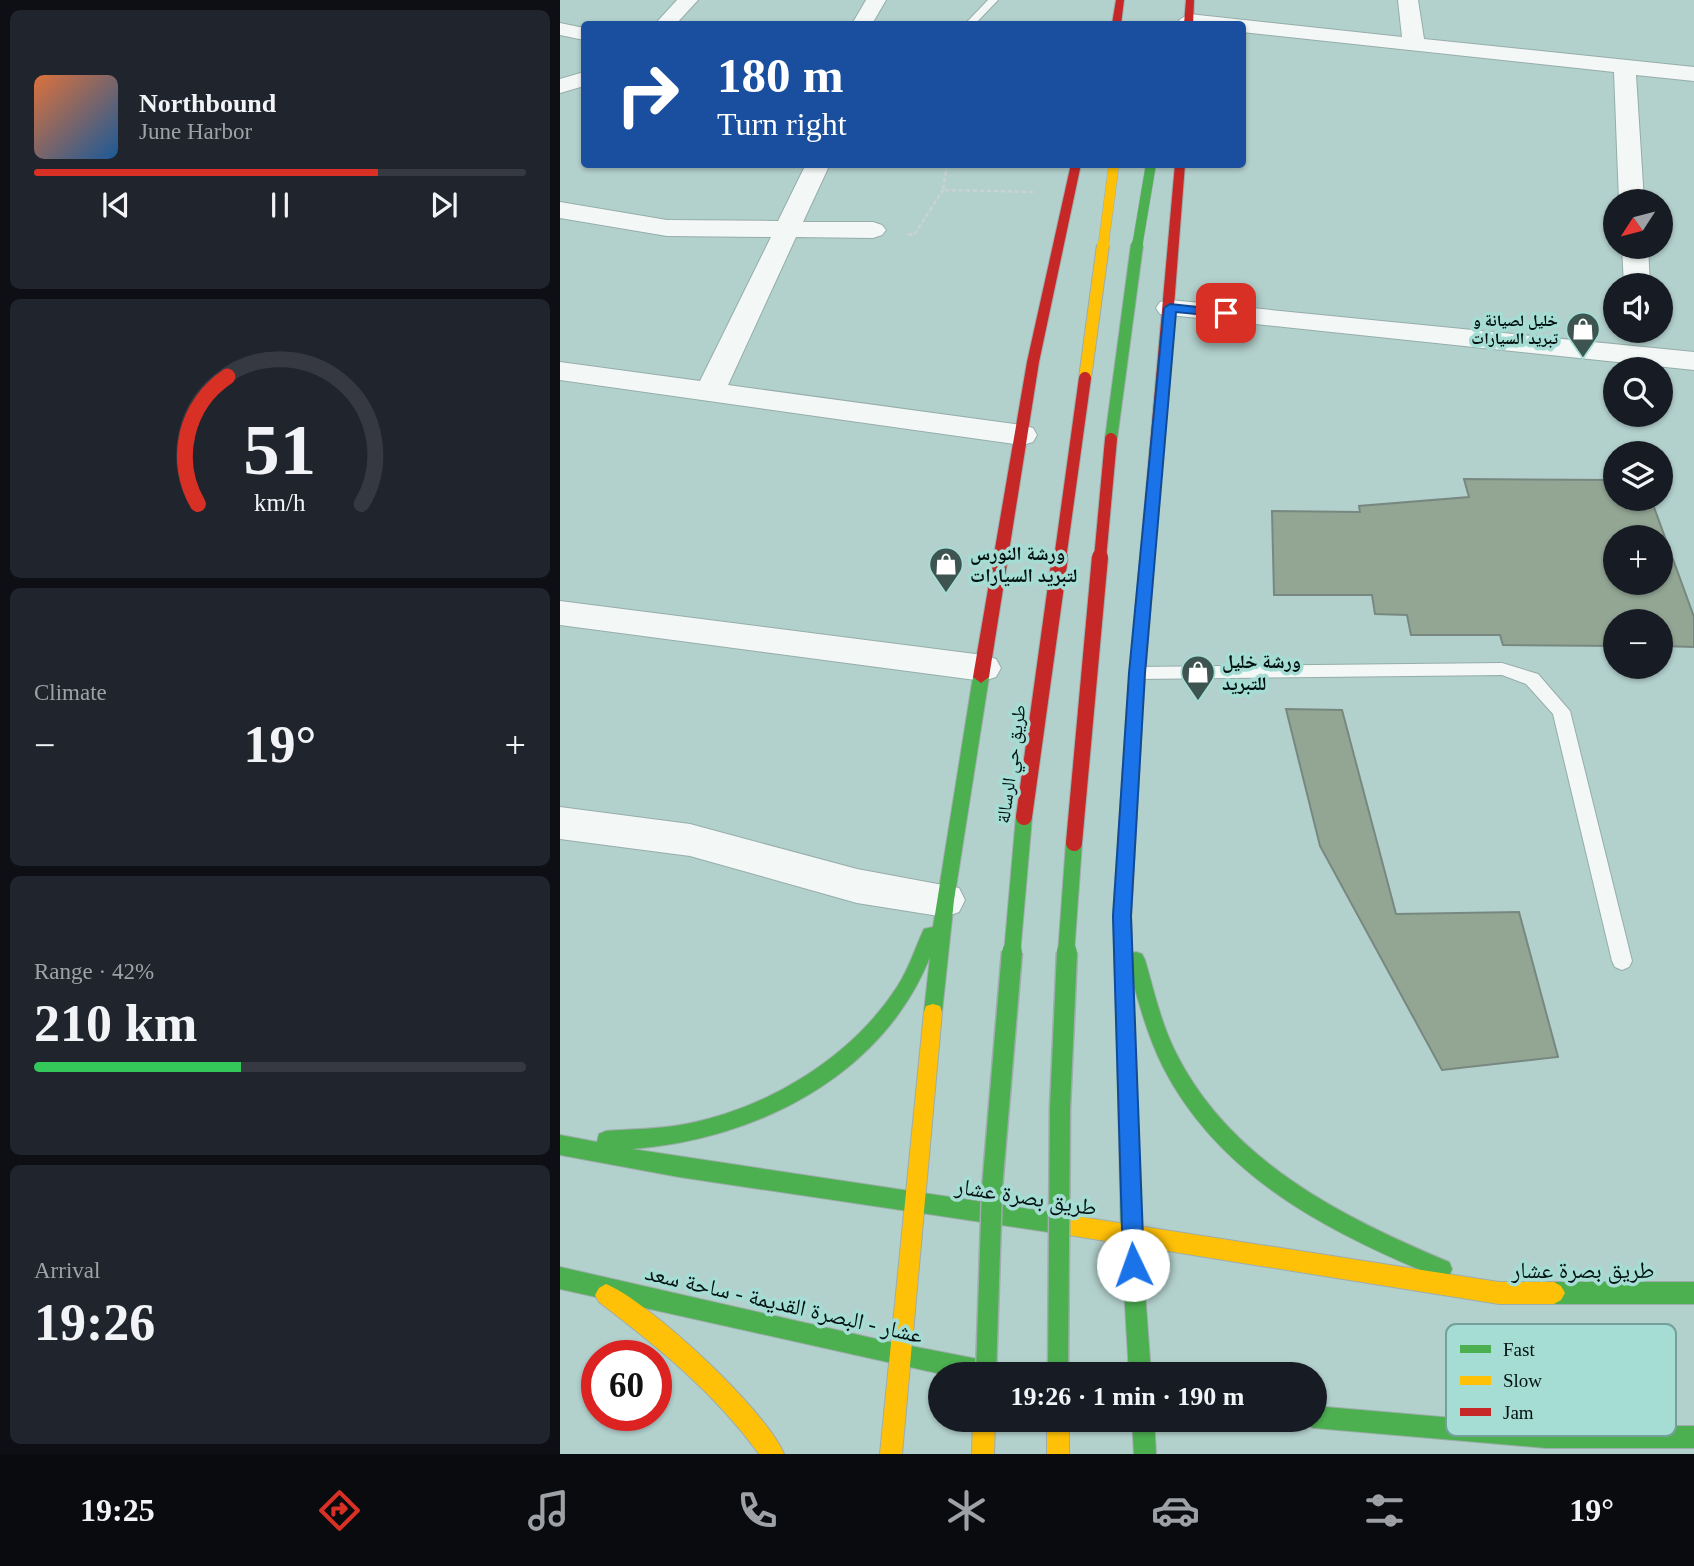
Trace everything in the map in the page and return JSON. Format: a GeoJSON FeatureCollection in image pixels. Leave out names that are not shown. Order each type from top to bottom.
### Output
{"type":"FeatureCollection","features":[{"type":"Feature","properties":{"kind":"main road"},"geometry":{"type":"LineString","coordinates":[[1117,21],[1120,0]]}},
{"type":"Feature","properties":{"kind":"main road"},"geometry":{"type":"LineString","coordinates":[[891,1454],[913,1201],[944,900],[1033,362],[1075,168]]}},
{"type":"Feature","properties":{"kind":"main road","name":"طريق حي الرسالة"},"geometry":{"type":"LineString","coordinates":[[986,1362],[992,1189],[1018,860],[1113,168]]}},
{"type":"Feature","properties":{"kind":"main road"},"geometry":{"type":"LineString","coordinates":[[1058,1362],[1058,1182],[1066,935],[1107,472],[1133,269],[1151,168]]}},
{"type":"Feature","properties":{"kind":"main road"},"geometry":{"type":"LineString","coordinates":[[1139,1362],[1131,1237],[1122,916],[1137,673],[1170,308],[1180,168]]}},
{"type":"Feature","properties":{"kind":"main road"},"geometry":{"type":"LineString","coordinates":[[562,1145],[697,1131],[736,1118],[810,1080],[846,1055],[898,1002],[913,976],[944,900]]}},
{"type":"Feature","properties":{"kind":"main road"},"geometry":{"type":"LineString","coordinates":[[1122,916],[1170,1060],[1195,1104],[1222,1137],[1258,1171],[1302,1204],[1403,1254],[1503,1293]]}},
{"type":"Feature","properties":{"kind":"main road","name":"طريق بصرة عشار"},"geometry":{"type":"LineString","coordinates":[[562,1145],[679,1167],[1503,1293],[1694,1293]]}},
{"type":"Feature","properties":{"kind":"main road","name":"عشار - البصرة القديمة - ساحة سعد"},"geometry":{"type":"LineString","coordinates":[[560,1278],[939,1362]]}},
{"type":"Feature","properties":{"kind":"main road"},"geometry":{"type":"LineString","coordinates":[[593,1285],[684,1352],[729,1397],[773,1454]]}},
{"type":"Feature","properties":{"kind":"main road"},"geometry":{"type":"LineString","coordinates":[[1327,1418],[1446,1428]]}},
{"type":"Feature","properties":{"kind":"main road"},"geometry":{"type":"LineString","coordinates":[[983,1454],[984,1432]]}},
{"type":"Feature","properties":{"kind":"main road"},"geometry":{"type":"LineString","coordinates":[[1058,1432],[1058,1454]]}},
{"type":"Feature","properties":{"kind":"main road"},"geometry":{"type":"LineString","coordinates":[[1144,1432],[1145,1454]]}},
{"type":"Feature","properties":{"kind":"main road"},"geometry":{"type":"LineString","coordinates":[[1534,1436],[1694,1437]]}},
{"type":"Feature","properties":{"kind":"main road"},"geometry":{"type":"LineString","coordinates":[[1513,1454],[1546,1437]]}},
{"type":"Feature","properties":{"kind":"street"},"geometry":{"type":"LineString","coordinates":[[668,21],[688,0]]}},
{"type":"Feature","properties":{"kind":"street"},"geometry":{"type":"LineString","coordinates":[[864,21],[876,0]]}},
{"type":"Feature","properties":{"kind":"street"},"geometry":{"type":"LineString","coordinates":[[1408,0],[1414,45]]}},
{"type":"Feature","properties":{"kind":"street"},"geometry":{"type":"LineString","coordinates":[[1189,17],[1211,21]]}},
{"type":"Feature","properties":{"kind":"street"},"geometry":{"type":"LineString","coordinates":[[1246,26],[1694,74]]}},
{"type":"Feature","properties":{"kind":"street"},"geometry":{"type":"LineString","coordinates":[[560,29],[581,32]]}},
{"type":"Feature","properties":{"kind":"street"},"geometry":{"type":"LineString","coordinates":[[1625,67],[1631,189]]}},
{"type":"Feature","properties":{"kind":"street"},"geometry":{"type":"LineString","coordinates":[[560,86],[581,80]]}},
{"type":"Feature","properties":{"kind":"street"},"geometry":{"type":"LineString","coordinates":[[710,392],[816,168]]}},
{"type":"Feature","properties":{"kind":"street"},"geometry":{"type":"LineString","coordinates":[[560,210],[667,228],[873,230]]}},
{"type":"Feature","properties":{"kind":"street"},"geometry":{"type":"LineString","coordinates":[[1170,308],[1603,340]]}},
{"type":"Feature","properties":{"kind":"street"},"geometry":{"type":"LineString","coordinates":[[1640,343],[1694,361]]}},
{"type":"Feature","properties":{"kind":"street"},"geometry":{"type":"LineString","coordinates":[[560,371],[1022,435]]}},
{"type":"Feature","properties":{"kind":"street"},"geometry":{"type":"LineString","coordinates":[[560,613],[983,668]]}},
{"type":"Feature","properties":{"kind":"street"},"geometry":{"type":"LineString","coordinates":[[560,823],[690,840],[858,886],[944,900]]}},
{"type":"Feature","properties":{"kind":"lane"},"geometry":{"type":"LineString","coordinates":[[973,21],[993,0]]}},
{"type":"Feature","properties":{"kind":"lane"},"geometry":{"type":"LineString","coordinates":[[1137,673],[1502,669],[1532,679],[1561,710],[1622,961]]}},
{"type":"Feature","properties":{"kind":"path"},"geometry":{"type":"LineString","coordinates":[[873,230],[914,235],[943,190],[946,168]]}},
{"type":"Feature","properties":{"kind":"path"},"geometry":{"type":"LineString","coordinates":[[943,190],[1070,193]]}},
{"type":"Feature","properties":{"kind":"building"},"geometry":{"type":"Polygon","coordinates":[[[1464,479],[1603,480],[1603,511],[1655,511],[1660,525],[1603,525],[1603,595],[1673,595],[1673,559],[1694,617],[1694,647],[1673,646],[1673,609],[1603,609],[1603,646],[1503,645],[1500,635],[1411,635],[1407,615],[1375,614],[1372,595],[1274,595],[1272,511],[1360,512],[1359,506],[1469,497],[1464,479]]]}},
{"type":"Feature","properties":{"kind":"building"},"geometry":{"type":"Polygon","coordinates":[[[1286,709],[1342,710],[1396,914],[1519,912],[1558,1057],[1442,1070],[1320,846],[1286,709]]]}},
{"type":"Feature","properties":{"kind":"traffic: fast"},"geometry":{"type":"LineString","coordinates":[[1111,439],[1133,269],[1150,168]]}},
{"type":"Feature","properties":{"kind":"traffic: fast"},"geometry":{"type":"LineString","coordinates":[[933,1012],[945,900],[981,677]]}},
{"type":"Feature","properties":{"kind":"traffic: fast"},"geometry":{"type":"LineString","coordinates":[[986,1362],[992,1189],[1024,817]]}},
{"type":"Feature","properties":{"kind":"traffic: fast"},"geometry":{"type":"LineString","coordinates":[[1058,1362],[1062,1042],[1074,843]]}},
{"type":"Feature","properties":{"kind":"traffic: fast"},"geometry":{"type":"LineString","coordinates":[[606,1141],[674,1135],[725,1123],[754,1113],[809,1084],[858,1046],[879,1025],[908,985],[930,934]]}},
{"type":"Feature","properties":{"kind":"traffic: fast"},"geometry":{"type":"LineString","coordinates":[[1136,960],[1164,1049],[1193,1099],[1220,1133],[1251,1163],[1323,1213],[1442,1269]]}},
{"type":"Feature","properties":{"kind":"traffic: fast"},"geometry":{"type":"LineString","coordinates":[[1126,1043],[1131,1237],[1139,1362]]}},
{"type":"Feature","properties":{"kind":"traffic: fast"},"geometry":{"type":"LineString","coordinates":[[560,1145],[679,1167],[1062,1224]]}},
{"type":"Feature","properties":{"kind":"traffic: fast"},"geometry":{"type":"LineString","coordinates":[[560,1278],[936,1362]]}},
{"type":"Feature","properties":{"kind":"traffic: fast"},"geometry":{"type":"LineString","coordinates":[[1554,1293],[1694,1293]]}},
{"type":"Feature","properties":{"kind":"traffic: fast"},"geometry":{"type":"LineString","coordinates":[[1327,1418],[1446,1428]]}},
{"type":"Feature","properties":{"kind":"traffic: fast"},"geometry":{"type":"LineString","coordinates":[[1144,1432],[1145,1454]]}},
{"type":"Feature","properties":{"kind":"traffic: fast"},"geometry":{"type":"LineString","coordinates":[[1534,1436],[1694,1437]]}},
{"type":"Feature","properties":{"kind":"traffic: slow"},"geometry":{"type":"LineString","coordinates":[[1085,378],[1113,168]]}},
{"type":"Feature","properties":{"kind":"traffic: slow"},"geometry":{"type":"LineString","coordinates":[[1126,1043],[1122,916],[1135,705]]}},
{"type":"Feature","properties":{"kind":"traffic: slow"},"geometry":{"type":"LineString","coordinates":[[891,1454],[933,1012]]}},
{"type":"Feature","properties":{"kind":"traffic: slow"},"geometry":{"type":"LineString","coordinates":[[1062,1224],[1499,1293],[1554,1293]]}},
{"type":"Feature","properties":{"kind":"traffic: slow"},"geometry":{"type":"LineString","coordinates":[[606,1295],[697,1367],[737,1408],[773,1454]]}},
{"type":"Feature","properties":{"kind":"traffic: slow"},"geometry":{"type":"LineString","coordinates":[[983,1454],[984,1432]]}},
{"type":"Feature","properties":{"kind":"traffic: slow"},"geometry":{"type":"LineString","coordinates":[[1058,1432],[1058,1454]]}},
{"type":"Feature","properties":{"kind":"traffic: jam"},"geometry":{"type":"LineString","coordinates":[[1117,21],[1120,0]]}},
{"type":"Feature","properties":{"kind":"traffic: jam"},"geometry":{"type":"LineString","coordinates":[[1189,21],[1190,0]]}},
{"type":"Feature","properties":{"kind":"traffic: jam"},"geometry":{"type":"LineString","coordinates":[[981,677],[1033,362],[1075,168]]}},
{"type":"Feature","properties":{"kind":"traffic: jam"},"geometry":{"type":"LineString","coordinates":[[1135,705],[1180,168]]}},
{"type":"Feature","properties":{"kind":"traffic: jam"},"geometry":{"type":"LineString","coordinates":[[1024,817],[1085,378]]}},
{"type":"Feature","properties":{"kind":"traffic: jam"},"geometry":{"type":"LineString","coordinates":[[1074,843],[1111,439]]}},
{"type":"Feature","properties":{"kind":"place","name":"خليل لصيانة و تبريد السيارات"},"geometry":{"type":"Point","coordinates":[1583,359]}},
{"type":"Feature","properties":{"kind":"place","name":"ورشة النورس لتبريد السيارات"},"geometry":{"type":"Point","coordinates":[946,594]}},
{"type":"Feature","properties":{"kind":"place","name":"ورشة خليل للتبريد"},"geometry":{"type":"Point","coordinates":[1198,702]}},
{"type":"Feature","properties":{"kind":"route"},"geometry":{"type":"LineString","coordinates":[[1133,1265],[1122,916],[1137,673],[1170,308],[1226,313]]}}]}
